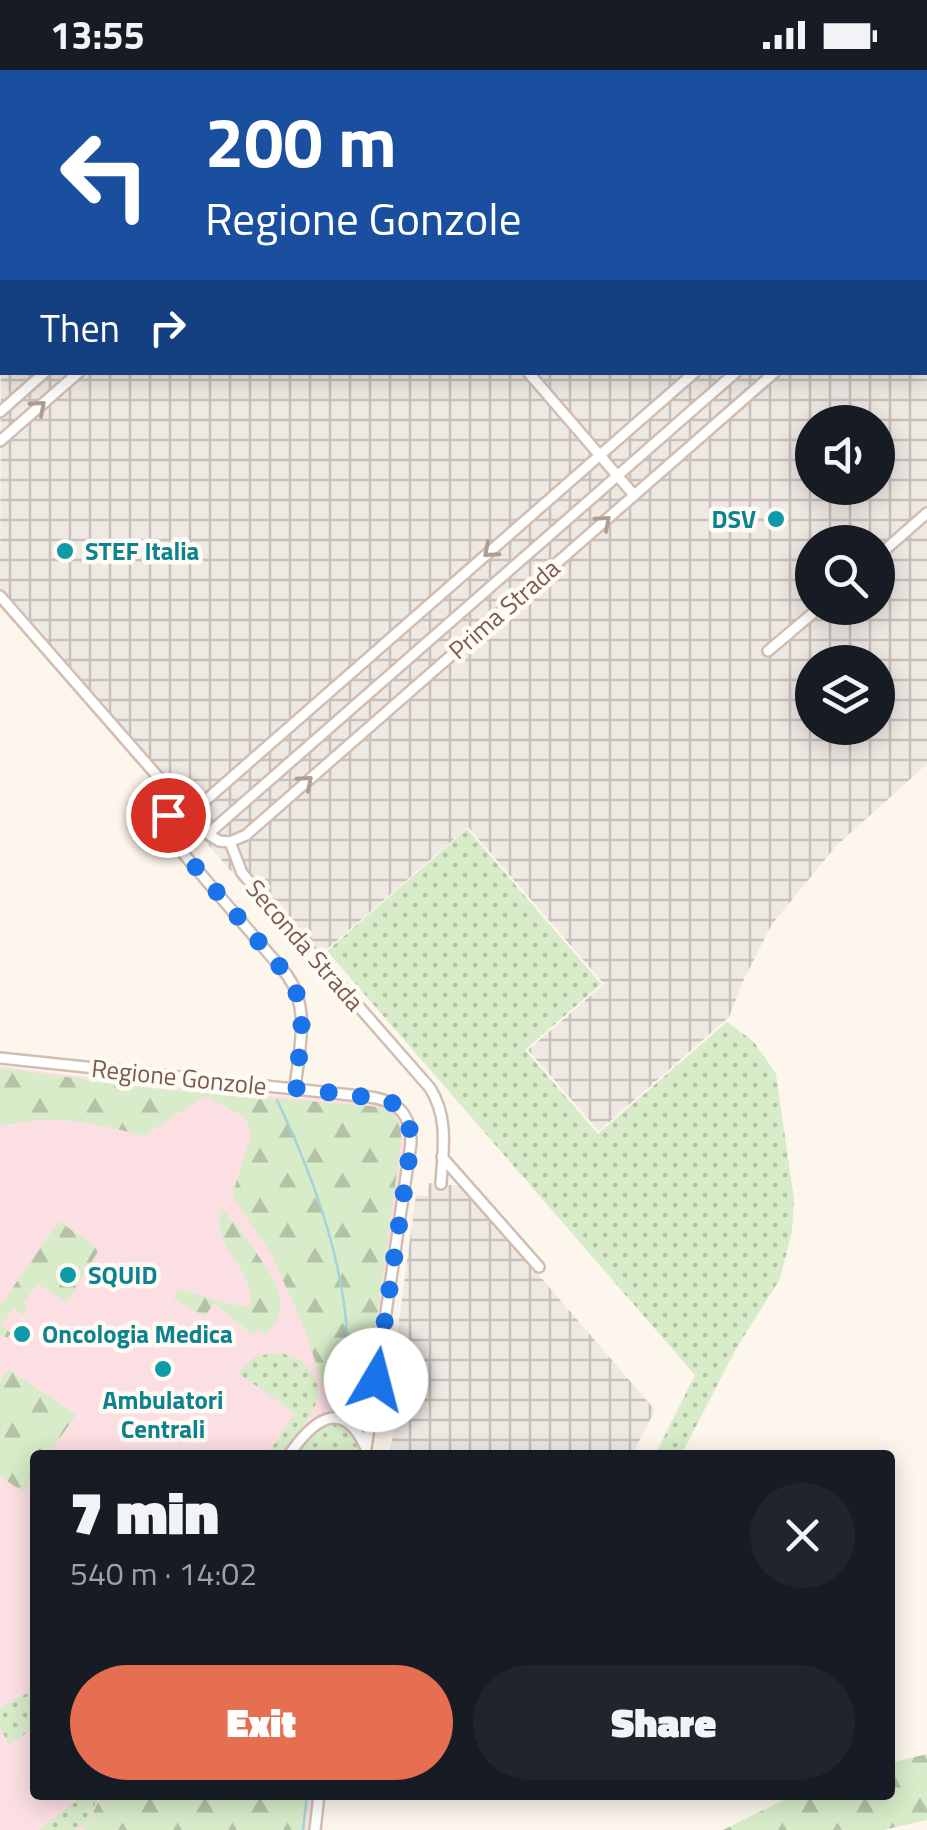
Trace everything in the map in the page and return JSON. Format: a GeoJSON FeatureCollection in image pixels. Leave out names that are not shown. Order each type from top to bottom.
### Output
{"type":"FeatureCollection","features":[{"type":"Feature","properties":{"kind":"street"},"geometry":{"type":"LineString","coordinates":[[0,412],[42,375]]}},
{"type":"Feature","properties":{"kind":"street"},"geometry":{"type":"LineString","coordinates":[[0,441],[76,375]]}},
{"type":"Feature","properties":{"kind":"street"},"geometry":{"type":"LineString","coordinates":[[531,375],[634,495]]}},
{"type":"Feature","properties":{"kind":"street","name":"Prima Strada"},"geometry":{"type":"LineString","coordinates":[[190,814],[693,375]]}},
{"type":"Feature","properties":{"kind":"street","name":"Prima Strada"},"geometry":{"type":"LineString","coordinates":[[208,834],[733,375]]}},
{"type":"Feature","properties":{"kind":"street","name":"Prima Strada"},"geometry":{"type":"LineString","coordinates":[[230,842],[270,814],[772,375]]}},
{"type":"Feature","properties":{"kind":"street"},"geometry":{"type":"LineString","coordinates":[[895,541],[927,513]]}},
{"type":"Feature","properties":{"kind":"street"},"geometry":{"type":"LineString","coordinates":[[0,596],[208,834],[218,841],[230,842]]}},
{"type":"Feature","properties":{"kind":"street"},"geometry":{"type":"LineString","coordinates":[[768,652],[799,625]]}},
{"type":"Feature","properties":{"kind":"street"},"geometry":{"type":"LineString","coordinates":[[180,802],[164,821],[166,832],[287,975],[299,995],[302,1012],[295,1088]]}},
{"type":"Feature","properties":{"kind":"street","name":"Seconda Strada"},"geometry":{"type":"LineString","coordinates":[[230,842],[242,873],[430,1088],[443,1114],[441,1184]]}},
{"type":"Feature","properties":{"kind":"street","name":"Regione Gonzole"},"geometry":{"type":"LineString","coordinates":[[0,1058],[295,1088],[392,1102],[408,1117],[409,1158],[366,1450]]}},
{"type":"Feature","properties":{"kind":"street"},"geometry":{"type":"LineString","coordinates":[[442,1156],[539,1268]]}},
{"type":"Feature","properties":{"kind":"street"},"geometry":{"type":"LineString","coordinates":[[293,1450],[314,1423],[371,1417]]}},
{"type":"Feature","properties":{"kind":"street","name":"Regione Gonzole"},"geometry":{"type":"LineString","coordinates":[[339,1420],[352,1426],[365,1450]]}},
{"type":"Feature","properties":{"kind":"street"},"geometry":{"type":"LineString","coordinates":[[314,1830],[318,1800]]}},
{"type":"Feature","properties":{"kind":"shaded area"},"geometry":{"type":"Polygon","coordinates":[[[1,375],[927,375],[927,764],[837,845],[772,924],[729,1017],[599,1131],[528,1050],[604,984],[468,827],[311,963],[0,606],[1,375]]]}},
{"type":"Feature","properties":{"kind":"shaded area"},"geometry":{"type":"Polygon","coordinates":[[[0,1066],[158,1086],[381,1104],[390,1108],[401,1122],[404,1143],[367,1413],[341,1409],[338,1424],[355,1438],[359,1450],[30,1450],[30,1800],[312,1800],[309,1830],[0,1830],[0,1066]]]}},
{"type":"Feature","properties":{"kind":"shaded area"},"geometry":{"type":"Polygon","coordinates":[[[429,1183],[462,1186],[655,1410],[635,1450],[391,1450],[396,1412],[387,1409],[416,1195],[427,1196],[429,1183]]]}},
{"type":"Feature","properties":{"kind":"green space"},"geometry":{"type":"Polygon","coordinates":[[[467,829],[601,984],[525,1050],[598,1134],[727,1022],[754,1042],[776,1074],[794,1199],[792,1231],[780,1279],[737,1347],[684,1450],[658,1450],[695,1375],[327,951],[467,829]]]}},
{"type":"Feature","properties":{"kind":"green space"},"geometry":{"type":"Polygon","coordinates":[[[0,1068],[158,1089],[380,1107],[391,1113],[399,1125],[401,1143],[364,1410],[337,1404],[327,1396],[302,1322],[270,1252],[232,1196],[251,1135],[245,1117],[205,1096],[144,1136],[72,1121],[38,1120],[0,1126],[0,1068]]]}},
{"type":"Feature","properties":{"kind":"green space"},"geometry":{"type":"Polygon","coordinates":[[[221,1208],[255,1251],[277,1288],[279,1313],[266,1335],[259,1328],[252,1334],[214,1303],[205,1316],[173,1299],[178,1289],[251,1307],[246,1280],[221,1235],[221,1208]]]}},
{"type":"Feature","properties":{"kind":"green space"},"geometry":{"type":"Polygon","coordinates":[[[59,1221],[99,1250],[67,1302],[37,1283],[23,1305],[27,1309],[23,1315],[13,1308],[1,1326],[11,1333],[7,1338],[0,1337],[0,1306],[59,1221]]]}},
{"type":"Feature","properties":{"kind":"green space"},"geometry":{"type":"Polygon","coordinates":[[[288,1355],[302,1361],[316,1381],[316,1403],[285,1450],[270,1450],[295,1413],[238,1373],[255,1357],[288,1355]]]}},
{"type":"Feature","properties":{"kind":"green space"},"geometry":{"type":"Polygon","coordinates":[[[9,1370],[76,1415],[52,1450],[30,1450],[30,1482],[23,1492],[0,1476],[0,1381],[9,1370]]]}},
{"type":"Feature","properties":{"kind":"green space"},"geometry":{"type":"Polygon","coordinates":[[[326,1424],[340,1426],[349,1432],[358,1450],[297,1450],[308,1434],[326,1424]]]}},
{"type":"Feature","properties":{"kind":"green space"},"geometry":{"type":"Polygon","coordinates":[[[30,1692],[30,1730],[9,1745],[0,1727],[0,1708],[30,1692]]]}},
{"type":"Feature","properties":{"kind":"green space"},"geometry":{"type":"Polygon","coordinates":[[[927,1754],[927,1820],[883,1830],[723,1830],[784,1800],[895,1800],[895,1762],[927,1754]]]}},
{"type":"Feature","properties":{"kind":"green space"},"geometry":{"type":"Polygon","coordinates":[[[77,1800],[97,1800],[85,1826],[74,1830],[39,1830],[77,1800]]]}},
{"type":"Feature","properties":{"kind":"green space"},"geometry":{"type":"Polygon","coordinates":[[[99,1800],[308,1800],[305,1830],[84,1830],[99,1800]]]}},
{"type":"Feature","properties":{"kind":"waterway"},"geometry":{"type":"LineString","coordinates":[[277,1100],[311,1180],[337,1265],[346,1331],[343,1399]]}},
{"type":"Feature","properties":{"kind":"waterway"},"geometry":{"type":"LineString","coordinates":[[303,1830],[306,1800]]}},
{"type":"Feature","properties":{"kind":"place","name":"DSV"},"geometry":{"type":"Point","coordinates":[776,519]}},
{"type":"Feature","properties":{"kind":"place","name":"STEF Italia"},"geometry":{"type":"Point","coordinates":[65,551]}},
{"type":"Feature","properties":{"kind":"place","name":"SQUID"},"geometry":{"type":"Point","coordinates":[68,1275]}},
{"type":"Feature","properties":{"kind":"place","name":"Oncologia Medica"},"geometry":{"type":"Point","coordinates":[22,1334]}},
{"type":"Feature","properties":{"kind":"place","name":"Ambulatori Centrali"},"geometry":{"type":"Point","coordinates":[163,1369]}},
{"type":"Feature","properties":{"kind":"route"},"geometry":{"type":"LineString","coordinates":[[168,815],[163,827],[166,832],[287,975],[299,995],[302,1012],[295,1088],[382,1099],[392,1102],[408,1117],[409,1158],[376,1380]]}}]}
